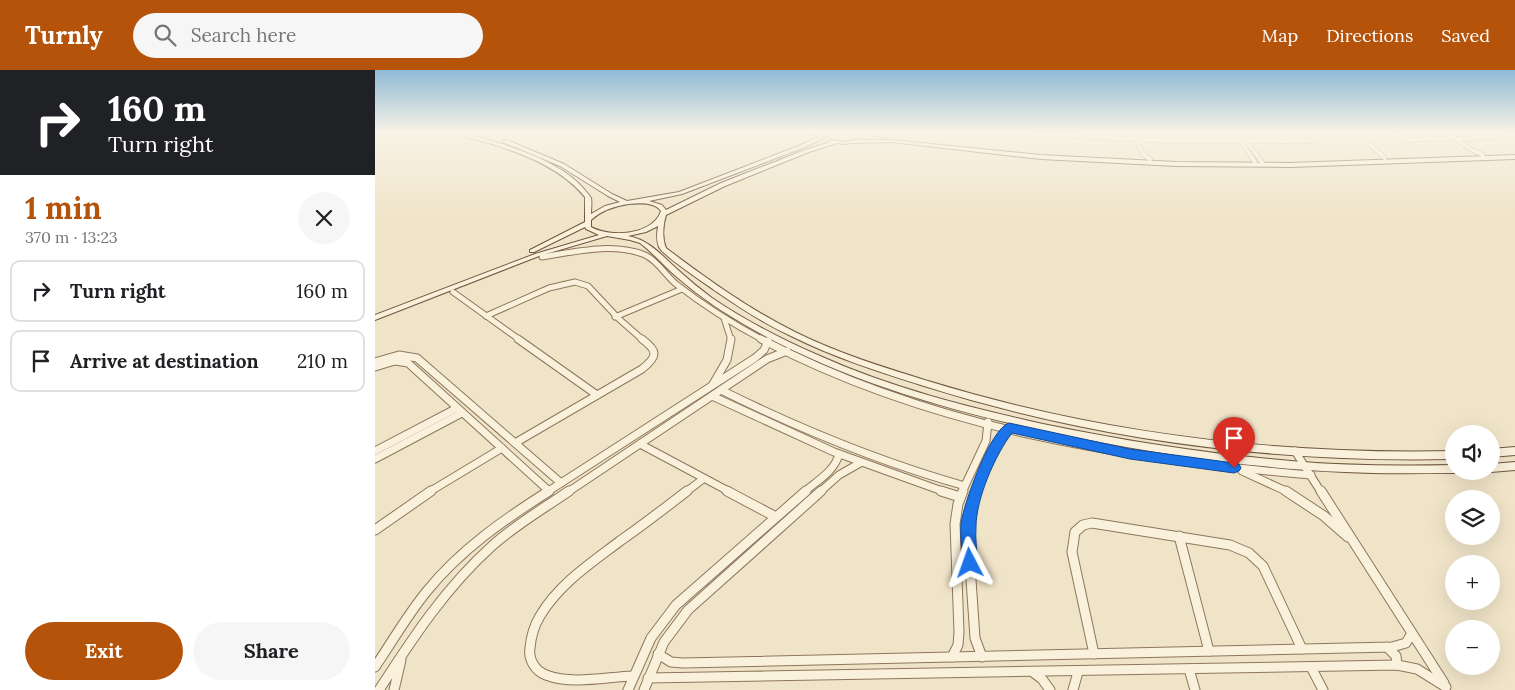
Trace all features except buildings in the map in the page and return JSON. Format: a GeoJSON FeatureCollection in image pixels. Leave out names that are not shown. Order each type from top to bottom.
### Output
{"type":"FeatureCollection","features":[{"type":"Feature","properties":{"kind":"main road"},"geometry":{"type":"LineString","coordinates":[[631,202],[657,204],[663,208],[662,220],[651,227],[637,232],[608,235],[591,230],[588,221],[600,211],[631,202]]}},
{"type":"Feature","properties":{"kind":"street"},"geometry":{"type":"LineString","coordinates":[[375,318],[546,248],[588,221],[588,197],[584,191],[559,173],[538,162]]}},
{"type":"Feature","properties":{"kind":"street"},"geometry":{"type":"LineString","coordinates":[[554,162],[598,188],[631,202],[680,193],[761,162]]}},
{"type":"Feature","properties":{"kind":"street"},"geometry":{"type":"LineString","coordinates":[[783,162],[727,183],[679,205],[662,220],[659,242],[663,249],[675,259],[736,303],[794,334],[875,367],[951,392],[1049,417],[1155,436],[1295,451],[1357,455],[1445,455]]}},
{"type":"Feature","properties":{"kind":"street"},"geometry":{"type":"LineString","coordinates":[[1178,162],[1272,165],[1382,162]]}},
{"type":"Feature","properties":{"kind":"street"},"geometry":{"type":"LineString","coordinates":[[1255,162],[1263,162]]}},
{"type":"Feature","properties":{"kind":"street"},"geometry":{"type":"LineString","coordinates":[[584,191],[598,188]]}},
{"type":"Feature","properties":{"kind":"street"},"geometry":{"type":"LineString","coordinates":[[662,220],[679,205]]}},
{"type":"Feature","properties":{"kind":"street"},"geometry":{"type":"LineString","coordinates":[[375,312],[546,248],[562,247],[608,235],[631,238],[642,242],[682,288],[723,317],[768,342],[877,390],[1009,428],[1130,454],[1234,468],[1311,475]]}},
{"type":"Feature","properties":{"kind":"street"},"geometry":{"type":"LineString","coordinates":[[375,323],[542,257],[562,247]]}},
{"type":"Feature","properties":{"kind":"street"},"geometry":{"type":"LineString","coordinates":[[542,257],[599,249],[632,252],[654,257],[665,262],[704,295],[759,329],[851,371],[910,392],[1015,421],[1137,446],[1235,459],[1366,469],[1445,469]]}},
{"type":"Feature","properties":{"kind":"street"},"geometry":{"type":"LineString","coordinates":[[665,262],[675,259]]}},
{"type":"Feature","properties":{"kind":"street"},"geometry":{"type":"LineString","coordinates":[[486,316],[553,287],[577,283],[587,286],[615,316],[653,347],[655,355],[642,369],[515,443]]}},
{"type":"Feature","properties":{"kind":"street"},"geometry":{"type":"LineString","coordinates":[[615,316],[682,288]]}},
{"type":"Feature","properties":{"kind":"street"},"geometry":{"type":"LineString","coordinates":[[453,292],[597,395]]}},
{"type":"Feature","properties":{"kind":"street"},"geometry":{"type":"LineString","coordinates":[[712,391],[732,346],[729,329],[723,317]]}},
{"type":"Feature","properties":{"kind":"street"},"geometry":{"type":"LineString","coordinates":[[379,690],[444,594],[483,553],[514,528],[640,444],[712,391],[759,354],[768,342]]}},
{"type":"Feature","properties":{"kind":"street"},"geometry":{"type":"LineString","coordinates":[[375,667],[416,605],[451,565],[491,530],[561,483],[712,391],[721,390],[767,359],[787,351]]}},
{"type":"Feature","properties":{"kind":"street"},"geometry":{"type":"LineString","coordinates":[[759,354],[766,355],[767,359]]}},
{"type":"Feature","properties":{"kind":"street"},"geometry":{"type":"LineString","coordinates":[[375,362],[394,356],[412,356],[417,358],[561,483]]}},
{"type":"Feature","properties":{"kind":"street"},"geometry":{"type":"LineString","coordinates":[[375,368],[395,361],[406,362],[549,491]]}},
{"type":"Feature","properties":{"kind":"street"},"geometry":{"type":"LineString","coordinates":[[432,385],[443,380]]}},
{"type":"Feature","properties":{"kind":"street"},"geometry":{"type":"LineString","coordinates":[[721,390],[787,423],[832,442],[917,472],[965,486]]}},
{"type":"Feature","properties":{"kind":"street"},"geometry":{"type":"LineString","coordinates":[[712,391],[780,429],[860,462],[960,497]]}},
{"type":"Feature","properties":{"kind":"street"},"geometry":{"type":"LineString","coordinates":[[375,451],[460,410]]}},
{"type":"Feature","properties":{"kind":"street"},"geometry":{"type":"LineString","coordinates":[[375,459],[460,410]]}},
{"type":"Feature","properties":{"kind":"street"},"geometry":{"type":"LineString","coordinates":[[952,658],[959,638],[955,528],[960,497],[988,434],[988,422]]}},
{"type":"Feature","properties":{"kind":"street"},"geometry":{"type":"LineString","coordinates":[[484,432],[495,426]]}},
{"type":"Feature","properties":{"kind":"street"},"geometry":{"type":"LineString","coordinates":[[983,657],[975,638],[968,536],[969,516],[977,490],[1000,438],[1009,428]]}},
{"type":"Feature","properties":{"kind":"street"},"geometry":{"type":"LineString","coordinates":[[988,434],[996,435],[1000,438]]}},
{"type":"Feature","properties":{"kind":"street"},"geometry":{"type":"LineString","coordinates":[[640,444],[776,517]]}},
{"type":"Feature","properties":{"kind":"street"},"geometry":{"type":"LineString","coordinates":[[375,530],[414,501],[502,448]]}},
{"type":"Feature","properties":{"kind":"street"},"geometry":{"type":"LineString","coordinates":[[1295,451],[1447,689]]}},
{"type":"Feature","properties":{"kind":"street"},"geometry":{"type":"LineString","coordinates":[[1500,452],[1515,451]]}},
{"type":"Feature","properties":{"kind":"street"},"geometry":{"type":"LineString","coordinates":[[628,690],[650,639],[668,613],[687,594],[835,466],[839,454]]}},
{"type":"Feature","properties":{"kind":"street"},"geometry":{"type":"LineString","coordinates":[[1357,455],[1366,469]]}},
{"type":"Feature","properties":{"kind":"street"},"geometry":{"type":"LineString","coordinates":[[522,466],[534,459]]}},
{"type":"Feature","properties":{"kind":"street"},"geometry":{"type":"LineString","coordinates":[[644,690],[658,654],[672,630],[688,610],[844,471],[860,462]]}},
{"type":"Feature","properties":{"kind":"street"},"geometry":{"type":"LineString","coordinates":[[835,466],[841,467],[844,471]]}},
{"type":"Feature","properties":{"kind":"street"},"geometry":{"type":"LineString","coordinates":[[1500,467],[1515,466]]}},
{"type":"Feature","properties":{"kind":"street"},"geometry":{"type":"LineString","coordinates":[[1234,468],[1266,481],[1297,498],[1328,519],[1356,545]]}},
{"type":"Feature","properties":{"kind":"street"},"geometry":{"type":"LineString","coordinates":[[633,676],[559,678],[545,675],[531,663],[529,650],[532,636],[547,606],[568,582],[703,479]]}},
{"type":"Feature","properties":{"kind":"street"},"geometry":{"type":"LineString","coordinates":[[1094,654],[1072,552],[1075,532],[1083,525],[1092,523],[1230,545],[1255,557],[1266,571],[1302,649]]}},
{"type":"Feature","properties":{"kind":"street"},"geometry":{"type":"LineString","coordinates":[[1179,536],[1209,651]]}},
{"type":"Feature","properties":{"kind":"street"},"geometry":{"type":"LineString","coordinates":[[658,654],[671,662],[683,663],[1387,647],[1409,642],[1412,633]]}},
{"type":"Feature","properties":{"kind":"street"},"geometry":{"type":"LineString","coordinates":[[1387,647],[1396,656],[1397,665]]}},
{"type":"Feature","properties":{"kind":"street"},"geometry":{"type":"LineString","coordinates":[[394,690],[402,654]]}},
{"type":"Feature","properties":{"kind":"street"},"geometry":{"type":"LineString","coordinates":[[648,678],[1397,665],[1417,670],[1447,689]]}},
{"type":"Feature","properties":{"kind":"street"},"geometry":{"type":"LineString","coordinates":[[1311,667],[1323,690]]}},
{"type":"Feature","properties":{"kind":"street"},"geometry":{"type":"LineString","coordinates":[[1189,670],[1195,690]]}},
{"type":"Feature","properties":{"kind":"street"},"geometry":{"type":"LineString","coordinates":[[1033,672],[1042,679],[1050,690]]}},
{"type":"Feature","properties":{"kind":"street"},"geometry":{"type":"LineString","coordinates":[[1073,690],[1078,672]]}},
{"type":"Feature","properties":{"kind":"route"},"geometry":{"type":"LineString","coordinates":[[970,563],[968,526],[973,498],[998,443],[1009,428],[1130,454],[1234,468]]}}]}
